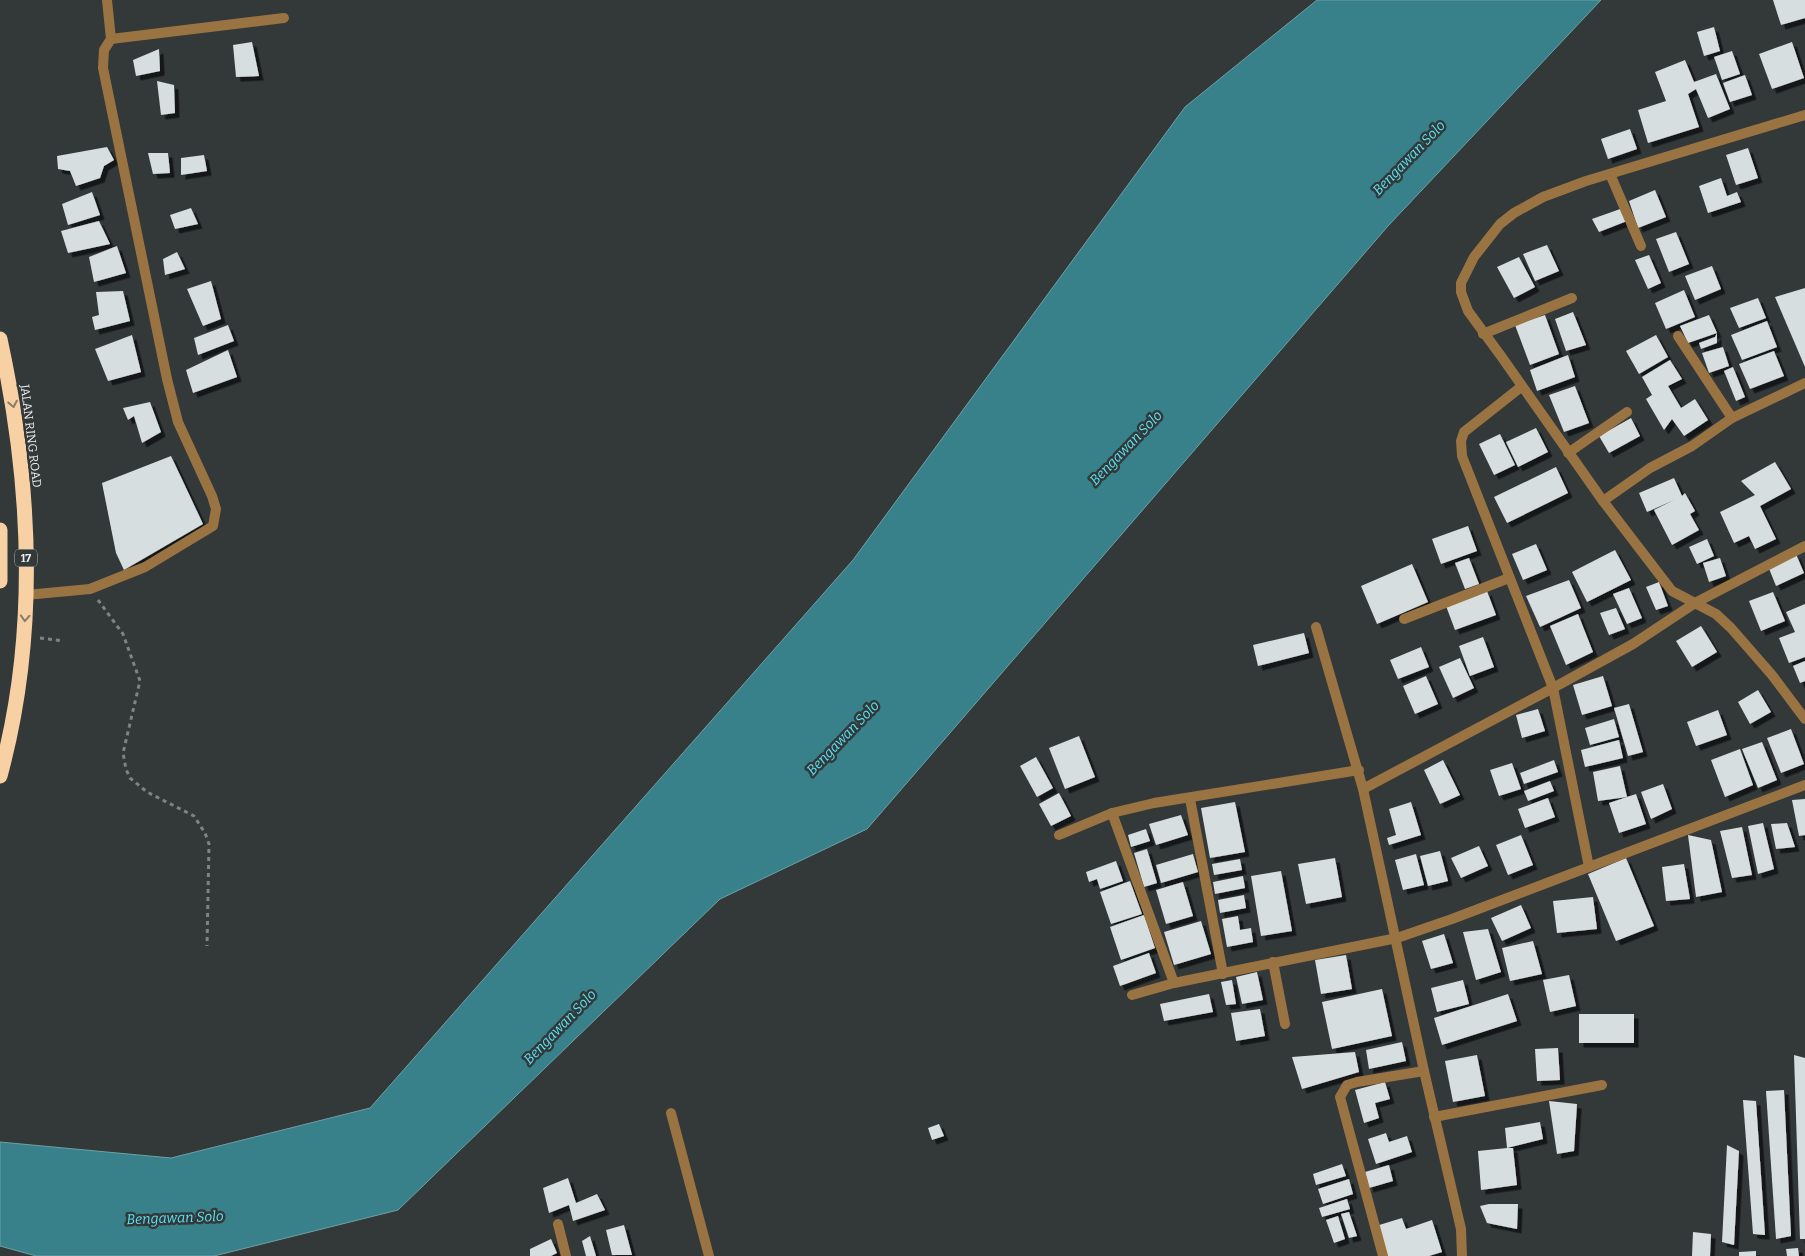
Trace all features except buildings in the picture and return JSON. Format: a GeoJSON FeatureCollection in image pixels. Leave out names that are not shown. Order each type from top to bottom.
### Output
{"type":"FeatureCollection","features":[{"type":"Feature","properties":{"kind":"highway","name":"JALAN RING ROAD"},"geometry":{"type":"LineString","coordinates":[[0,339],[15,416],[21,464],[26,595],[24,636],[16,702],[0,776]]}},
{"type":"Feature","properties":{"kind":"highway","name":"17"},"geometry":{"type":"LineString","coordinates":[[0,530],[0,581]]}},
{"type":"Feature","properties":{"kind":"street"},"geometry":{"type":"LineString","coordinates":[[26,595],[90,589],[145,567],[213,526],[216,509],[212,496],[203,481],[178,422],[167,379],[103,68],[104,50],[111,39],[107,0]]}},
{"type":"Feature","properties":{"kind":"street"},"geometry":{"type":"LineString","coordinates":[[111,39],[284,18]]}},
{"type":"Feature","properties":{"kind":"street"},"geometry":{"type":"LineString","coordinates":[[1805,115],[1578,184],[1526,206],[1500,224],[1489,237],[1466,271],[1461,283],[1461,292],[1468,311],[1483,334],[1603,501],[1672,591],[1716,614],[1731,628],[1772,675],[1805,719]]}},
{"type":"Feature","properties":{"kind":"street"},"geometry":{"type":"LineString","coordinates":[[1610,174],[1641,246]]}},
{"type":"Feature","properties":{"kind":"street"},"geometry":{"type":"LineString","coordinates":[[1483,334],[1572,298]]}},
{"type":"Feature","properties":{"kind":"street"},"geometry":{"type":"LineString","coordinates":[[1678,336],[1732,418]]}},
{"type":"Feature","properties":{"kind":"street"},"geometry":{"type":"LineString","coordinates":[[1603,501],[1650,468],[1692,446],[1732,418],[1805,383]]}},
{"type":"Feature","properties":{"kind":"street"},"geometry":{"type":"LineString","coordinates":[[1521,387],[1470,426],[1461,441],[1462,456],[1508,578],[1553,688],[1589,868]]}},
{"type":"Feature","properties":{"kind":"street"},"geometry":{"type":"LineString","coordinates":[[1568,453],[1627,412]]}},
{"type":"Feature","properties":{"kind":"street"},"geometry":{"type":"LineString","coordinates":[[1364,789],[1633,644],[1695,603],[1805,546]]}},
{"type":"Feature","properties":{"kind":"street"},"geometry":{"type":"LineString","coordinates":[[1404,620],[1508,578]]}},
{"type":"Feature","properties":{"kind":"street"},"geometry":{"type":"LineString","coordinates":[[1316,627],[1364,789],[1434,1117],[1461,1229],[1462,1256]]}},
{"type":"Feature","properties":{"kind":"street"},"geometry":{"type":"LineString","coordinates":[[1059,835],[1112,814],[1154,803],[1190,799],[1358,770]]}},
{"type":"Feature","properties":{"kind":"street"},"geometry":{"type":"LineString","coordinates":[[1132,995],[1174,983],[1397,938],[1589,868],[1805,784]]}},
{"type":"Feature","properties":{"kind":"street"},"geometry":{"type":"LineString","coordinates":[[1190,799],[1223,974]]}},
{"type":"Feature","properties":{"kind":"street"},"geometry":{"type":"LineString","coordinates":[[1112,814],[1174,983]]}},
{"type":"Feature","properties":{"kind":"street"},"geometry":{"type":"LineString","coordinates":[[1273,962],[1285,1024]]}},
{"type":"Feature","properties":{"kind":"street"},"geometry":{"type":"LineString","coordinates":[[1383,1256],[1340,1097],[1347,1085],[1424,1071]]}},
{"type":"Feature","properties":{"kind":"street"},"geometry":{"type":"LineString","coordinates":[[1434,1117],[1602,1085]]}},
{"type":"Feature","properties":{"kind":"street"},"geometry":{"type":"LineString","coordinates":[[671,1113],[709,1256]]}},
{"type":"Feature","properties":{"kind":"street"},"geometry":{"type":"LineString","coordinates":[[558,1224],[566,1256]]}},
{"type":"Feature","properties":{"kind":"path"},"geometry":{"type":"LineString","coordinates":[[90,589],[123,634],[140,681],[123,753],[130,778],[147,792],[194,816],[207,839],[210,882],[207,946]]}},
{"type":"Feature","properties":{"kind":"path"},"geometry":{"type":"LineString","coordinates":[[24,636],[63,641]]}},
{"type":"Feature","properties":{"kind":"water","name":"Bengawan Solo"},"geometry":{"type":"Polygon","coordinates":[[[1317,0],[1601,0],[1388,226],[867,829],[720,899],[398,1210],[214,1256],[36,1256],[0,1246],[0,1142],[171,1158],[370,1108],[853,560],[1185,107],[1317,0]]]}}]}
